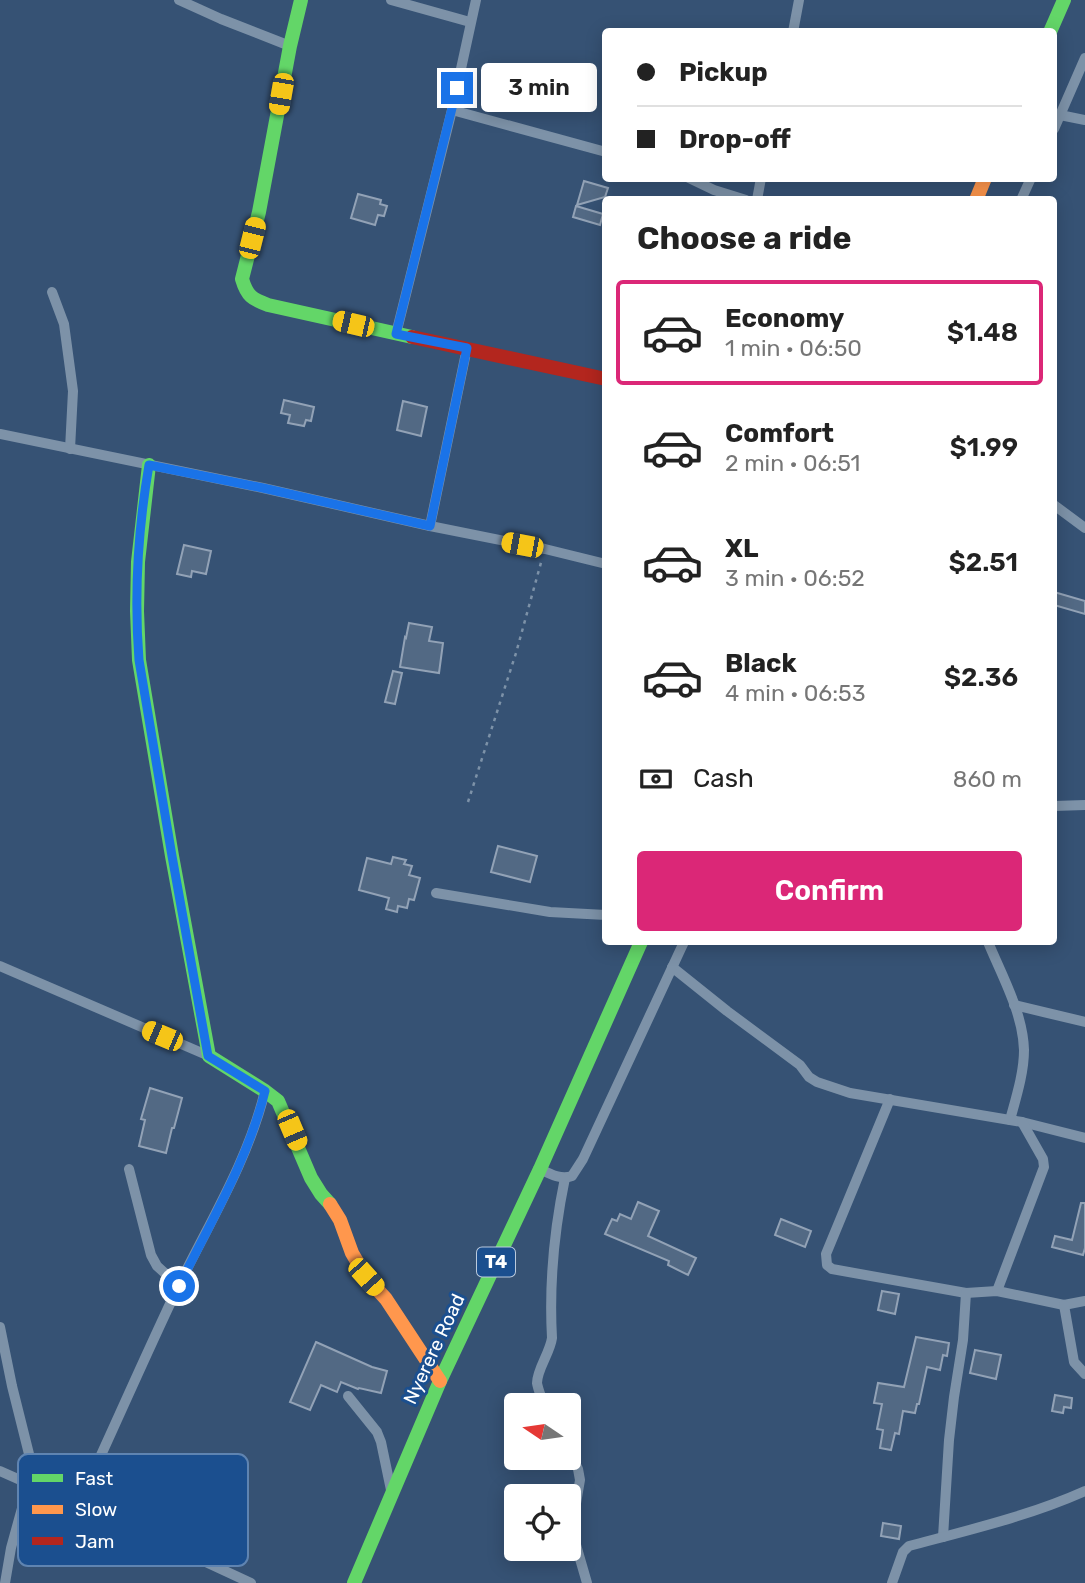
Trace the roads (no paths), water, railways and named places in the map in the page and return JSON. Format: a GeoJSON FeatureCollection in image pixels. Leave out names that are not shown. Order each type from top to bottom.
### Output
{"type":"FeatureCollection","features":[{"type":"Feature","properties":{"kind":"main road"},"geometry":{"type":"LineString","coordinates":[[301,0],[289,46],[259,212],[242,279],[249,296],[279,307],[602,378]]}},
{"type":"Feature","properties":{"kind":"main road"},"geometry":{"type":"LineString","coordinates":[[1052,28],[1064,0]]}},
{"type":"Feature","properties":{"kind":"main road"},"geometry":{"type":"LineString","coordinates":[[149,465],[137,585],[139,660],[208,1056],[278,1101],[312,1178],[340,1220],[352,1252],[366,1277],[386,1299],[440,1381]]}},
{"type":"Feature","properties":{"kind":"main road","name":"Nyerere Road"},"geometry":{"type":"LineString","coordinates":[[354,1583],[440,1381],[540,1169],[640,945]]}},
{"type":"Feature","properties":{"kind":"street"},"geometry":{"type":"LineString","coordinates":[[179,0],[289,46]]}},
{"type":"Feature","properties":{"kind":"street"},"geometry":{"type":"LineString","coordinates":[[391,0],[470,22]]}},
{"type":"Feature","properties":{"kind":"street"},"geometry":{"type":"LineString","coordinates":[[396,334],[452,110],[476,0]]}},
{"type":"Feature","properties":{"kind":"street"},"geometry":{"type":"LineString","coordinates":[[794,28],[800,0]]}},
{"type":"Feature","properties":{"kind":"street"},"geometry":{"type":"LineString","coordinates":[[1057,122],[1085,58]]}},
{"type":"Feature","properties":{"kind":"street"},"geometry":{"type":"LineString","coordinates":[[452,110],[602,151]]}},
{"type":"Feature","properties":{"kind":"street"},"geometry":{"type":"LineString","coordinates":[[1060,115],[1085,120]]}},
{"type":"Feature","properties":{"kind":"street"},"geometry":{"type":"LineString","coordinates":[[698,182],[734,196]]}},
{"type":"Feature","properties":{"kind":"street"},"geometry":{"type":"LineString","coordinates":[[52,292],[64,324],[73,391],[70,449]]}},
{"type":"Feature","properties":{"kind":"street"},"geometry":{"type":"LineString","coordinates":[[430,526],[467,348]]}},
{"type":"Feature","properties":{"kind":"street"},"geometry":{"type":"LineString","coordinates":[[0,434],[263,488],[602,563]]}},
{"type":"Feature","properties":{"kind":"street"},"geometry":{"type":"LineString","coordinates":[[1057,507],[1085,528]]}},
{"type":"Feature","properties":{"kind":"street"},"geometry":{"type":"LineString","coordinates":[[1057,806],[1085,805]]}},
{"type":"Feature","properties":{"kind":"street"},"geometry":{"type":"LineString","coordinates":[[436,893],[550,912],[602,915]]}},
{"type":"Feature","properties":{"kind":"street"},"geometry":{"type":"LineString","coordinates":[[540,1169],[553,1175],[572,1177],[583,1159],[683,945]]}},
{"type":"Feature","properties":{"kind":"street"},"geometry":{"type":"LineString","coordinates":[[989,945],[1022,1029],[1024,1052],[1016,1121],[1043,1159],[1044,1167],[997,1291]]}},
{"type":"Feature","properties":{"kind":"street"},"geometry":{"type":"LineString","coordinates":[[0,966],[208,1056]]}},
{"type":"Feature","properties":{"kind":"street"},"geometry":{"type":"LineString","coordinates":[[672,967],[800,1065],[809,1077],[817,1082],[850,1093],[1016,1121],[1085,1138]]}},
{"type":"Feature","properties":{"kind":"street"},"geometry":{"type":"LineString","coordinates":[[1014,1005],[1085,1022]]}},
{"type":"Feature","properties":{"kind":"street"},"geometry":{"type":"LineString","coordinates":[[102,1454],[179,1286],[236,1172],[258,1118],[265,1091]]}},
{"type":"Feature","properties":{"kind":"street"},"geometry":{"type":"LineString","coordinates":[[890,1100],[826,1254],[827,1265],[832,1269],[966,1293],[997,1291],[1064,1305],[1085,1301]]}},
{"type":"Feature","properties":{"kind":"street"},"geometry":{"type":"LineString","coordinates":[[129,1169],[152,1255],[157,1266],[179,1286]]}},
{"type":"Feature","properties":{"kind":"street"},"geometry":{"type":"LineString","coordinates":[[540,1393],[538,1375],[552,1338],[551,1276],[554,1239],[565,1178]]}},
{"type":"Feature","properties":{"kind":"street"},"geometry":{"type":"LineString","coordinates":[[943,1537],[949,1440],[963,1340],[966,1293]]}},
{"type":"Feature","properties":{"kind":"street"},"geometry":{"type":"LineString","coordinates":[[1064,1305],[1074,1362],[1085,1374]]}},
{"type":"Feature","properties":{"kind":"street"},"geometry":{"type":"LineString","coordinates":[[0,1326],[26,1454]]}},
{"type":"Feature","properties":{"kind":"street"},"geometry":{"type":"LineString","coordinates":[[348,1396],[377,1432],[392,1492]]}},
{"type":"Feature","properties":{"kind":"street"},"geometry":{"type":"LineString","coordinates":[[578,1470],[580,1480],[573,1521],[574,1538],[587,1583]]}},
{"type":"Feature","properties":{"kind":"street"},"geometry":{"type":"LineString","coordinates":[[0,1471],[18,1479]]}},
{"type":"Feature","properties":{"kind":"street"},"geometry":{"type":"LineString","coordinates":[[892,1583],[903,1552],[909,1546],[1021,1516],[1052,1506],[1085,1490]]}},
{"type":"Feature","properties":{"kind":"street"},"geometry":{"type":"LineString","coordinates":[[5,1583],[11,1548],[18,1528]]}},
{"type":"Feature","properties":{"kind":"street"},"geometry":{"type":"LineString","coordinates":[[212,1566],[245,1582]]}}]}
